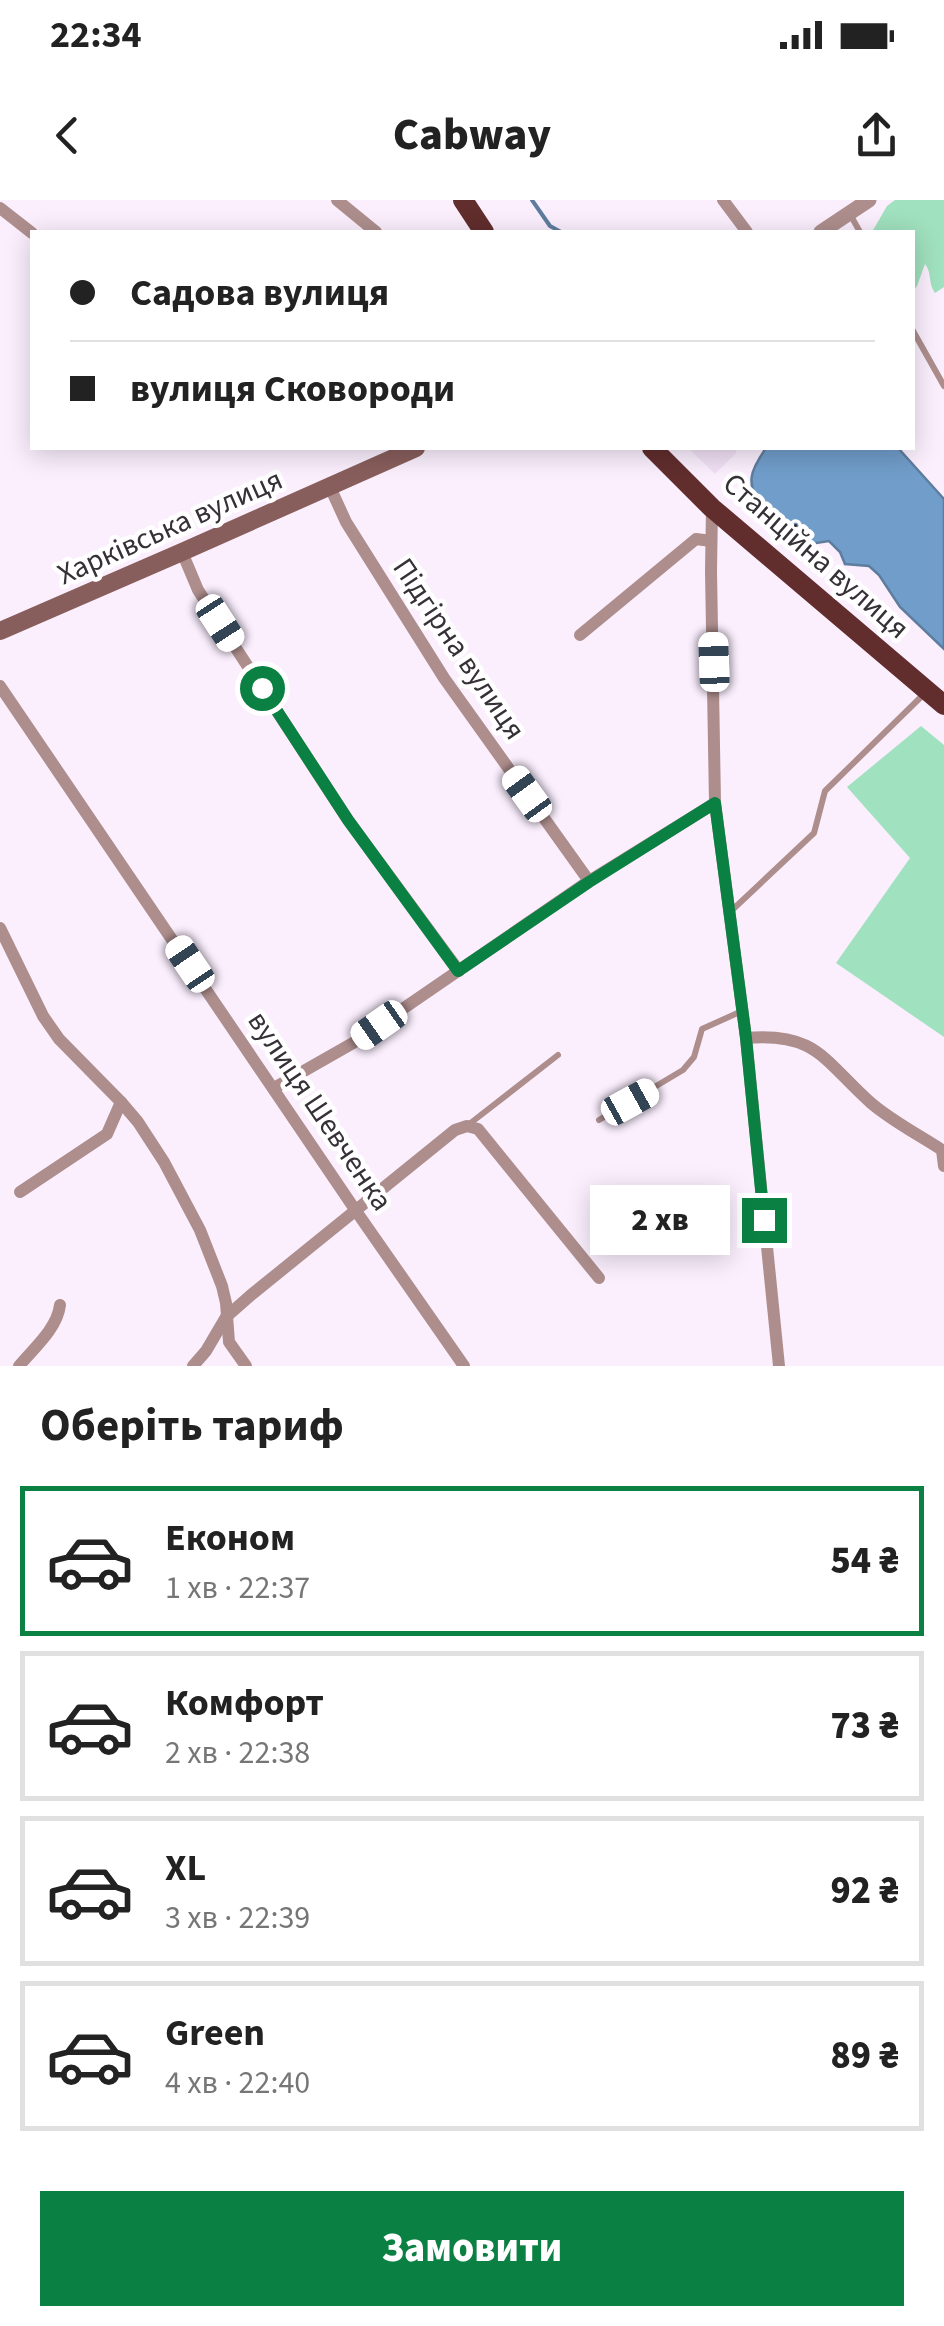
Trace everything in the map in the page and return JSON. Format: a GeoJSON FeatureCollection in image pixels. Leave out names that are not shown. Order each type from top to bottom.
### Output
{"type":"FeatureCollection","features":[{"type":"Feature","properties":{"kind":"highway"},"geometry":{"type":"LineString","coordinates":[[463,200],[483,230]]}},
{"type":"Feature","properties":{"kind":"highway","name":"Станційна вулиця"},"geometry":{"type":"LineString","coordinates":[[654,450],[712,508],[944,705]]}},
{"type":"Feature","properties":{"kind":"main road","name":"Харківська вулиця"},"geometry":{"type":"LineString","coordinates":[[0,630],[412,450]]}},
{"type":"Feature","properties":{"kind":"street"},"geometry":{"type":"LineString","coordinates":[[337,200],[374,230]]}},
{"type":"Feature","properties":{"kind":"street"},"geometry":{"type":"LineString","coordinates":[[722,200],[745,230]]}},
{"type":"Feature","properties":{"kind":"street"},"geometry":{"type":"LineString","coordinates":[[825,230],[869,200]]}},
{"type":"Feature","properties":{"kind":"street"},"geometry":{"type":"LineString","coordinates":[[0,208],[30,232]]}},
{"type":"Feature","properties":{"kind":"street","name":"Підгірна вулиця"},"geometry":{"type":"LineString","coordinates":[[330,487],[346,522],[444,678],[589,882]]}},
{"type":"Feature","properties":{"kind":"street"},"geometry":{"type":"LineString","coordinates":[[712,508],[715,803],[746,1038],[779,1366]]}},
{"type":"Feature","properties":{"kind":"street"},"geometry":{"type":"LineString","coordinates":[[580,636],[696,539],[711,541]]}},
{"type":"Feature","properties":{"kind":"street"},"geometry":{"type":"LineString","coordinates":[[182,552],[198,590],[348,820],[458,971]]}},
{"type":"Feature","properties":{"kind":"street","name":"вулиця Шевченка"},"geometry":{"type":"LineString","coordinates":[[0,686],[464,1366]]}},
{"type":"Feature","properties":{"kind":"street"},"geometry":{"type":"LineString","coordinates":[[274,1088],[353,1043],[589,882],[715,803]]}},
{"type":"Feature","properties":{"kind":"street"},"geometry":{"type":"LineString","coordinates":[[0,928],[42,1016],[138,1122],[164,1162],[200,1230],[222,1286],[229,1342],[246,1366]]}},
{"type":"Feature","properties":{"kind":"street"},"geometry":{"type":"LineString","coordinates":[[746,1038],[780,1036],[814,1049],[874,1105],[942,1150],[944,1166]]}},
{"type":"Feature","properties":{"kind":"street"},"geometry":{"type":"LineString","coordinates":[[20,1192],[107,1134],[121,1102]]}},
{"type":"Feature","properties":{"kind":"street"},"geometry":{"type":"LineString","coordinates":[[194,1366],[226,1317],[455,1130],[468,1126],[478,1129],[600,1278]]}},
{"type":"Feature","properties":{"kind":"street"},"geometry":{"type":"LineString","coordinates":[[19,1366],[51,1328],[60,1304]]}},
{"type":"Feature","properties":{"kind":"lane"},"geometry":{"type":"LineString","coordinates":[[850,214],[859,230]]}},
{"type":"Feature","properties":{"kind":"lane"},"geometry":{"type":"LineString","coordinates":[[915,333],[944,384]]}},
{"type":"Feature","properties":{"kind":"lane"},"geometry":{"type":"LineString","coordinates":[[729,914],[814,833],[825,791],[927,691]]}},
{"type":"Feature","properties":{"kind":"lane"},"geometry":{"type":"LineString","coordinates":[[599,1120],[683,1070],[694,1056],[702,1029],[742,1011]]}},
{"type":"Feature","properties":{"kind":"lane"},"geometry":{"type":"LineString","coordinates":[[468,1126],[558,1055]]}},
{"type":"Feature","properties":{"kind":"shaded area"},"geometry":{"type":"Polygon","coordinates":[[[690,450],[736,450],[715,474],[690,450]]]}},
{"type":"Feature","properties":{"kind":"green space"},"geometry":{"type":"Polygon","coordinates":[[[895,200],[944,200],[944,287],[935,293],[925,264],[915,288],[915,230],[873,230],[895,200]]]}},
{"type":"Feature","properties":{"kind":"green space"},"geometry":{"type":"Polygon","coordinates":[[[921,726],[944,745],[944,1037],[836,963],[910,858],[847,787],[921,726]]]}},
{"type":"Feature","properties":{"kind":"water"},"geometry":{"type":"Polygon","coordinates":[[[765,450],[900,450],[944,499],[944,649],[900,607],[869,566],[845,564],[829,541],[810,544],[793,526],[759,510],[752,478],[765,450]]]}},
{"type":"Feature","properties":{"kind":"waterway"},"geometry":{"type":"LineString","coordinates":[[532,200],[550,226],[557,230]]}},
{"type":"Feature","properties":{"kind":"route"},"geometry":{"type":"LineString","coordinates":[[262,688],[348,820],[458,971],[715,803],[746,1038],[764,1220]]}}]}
